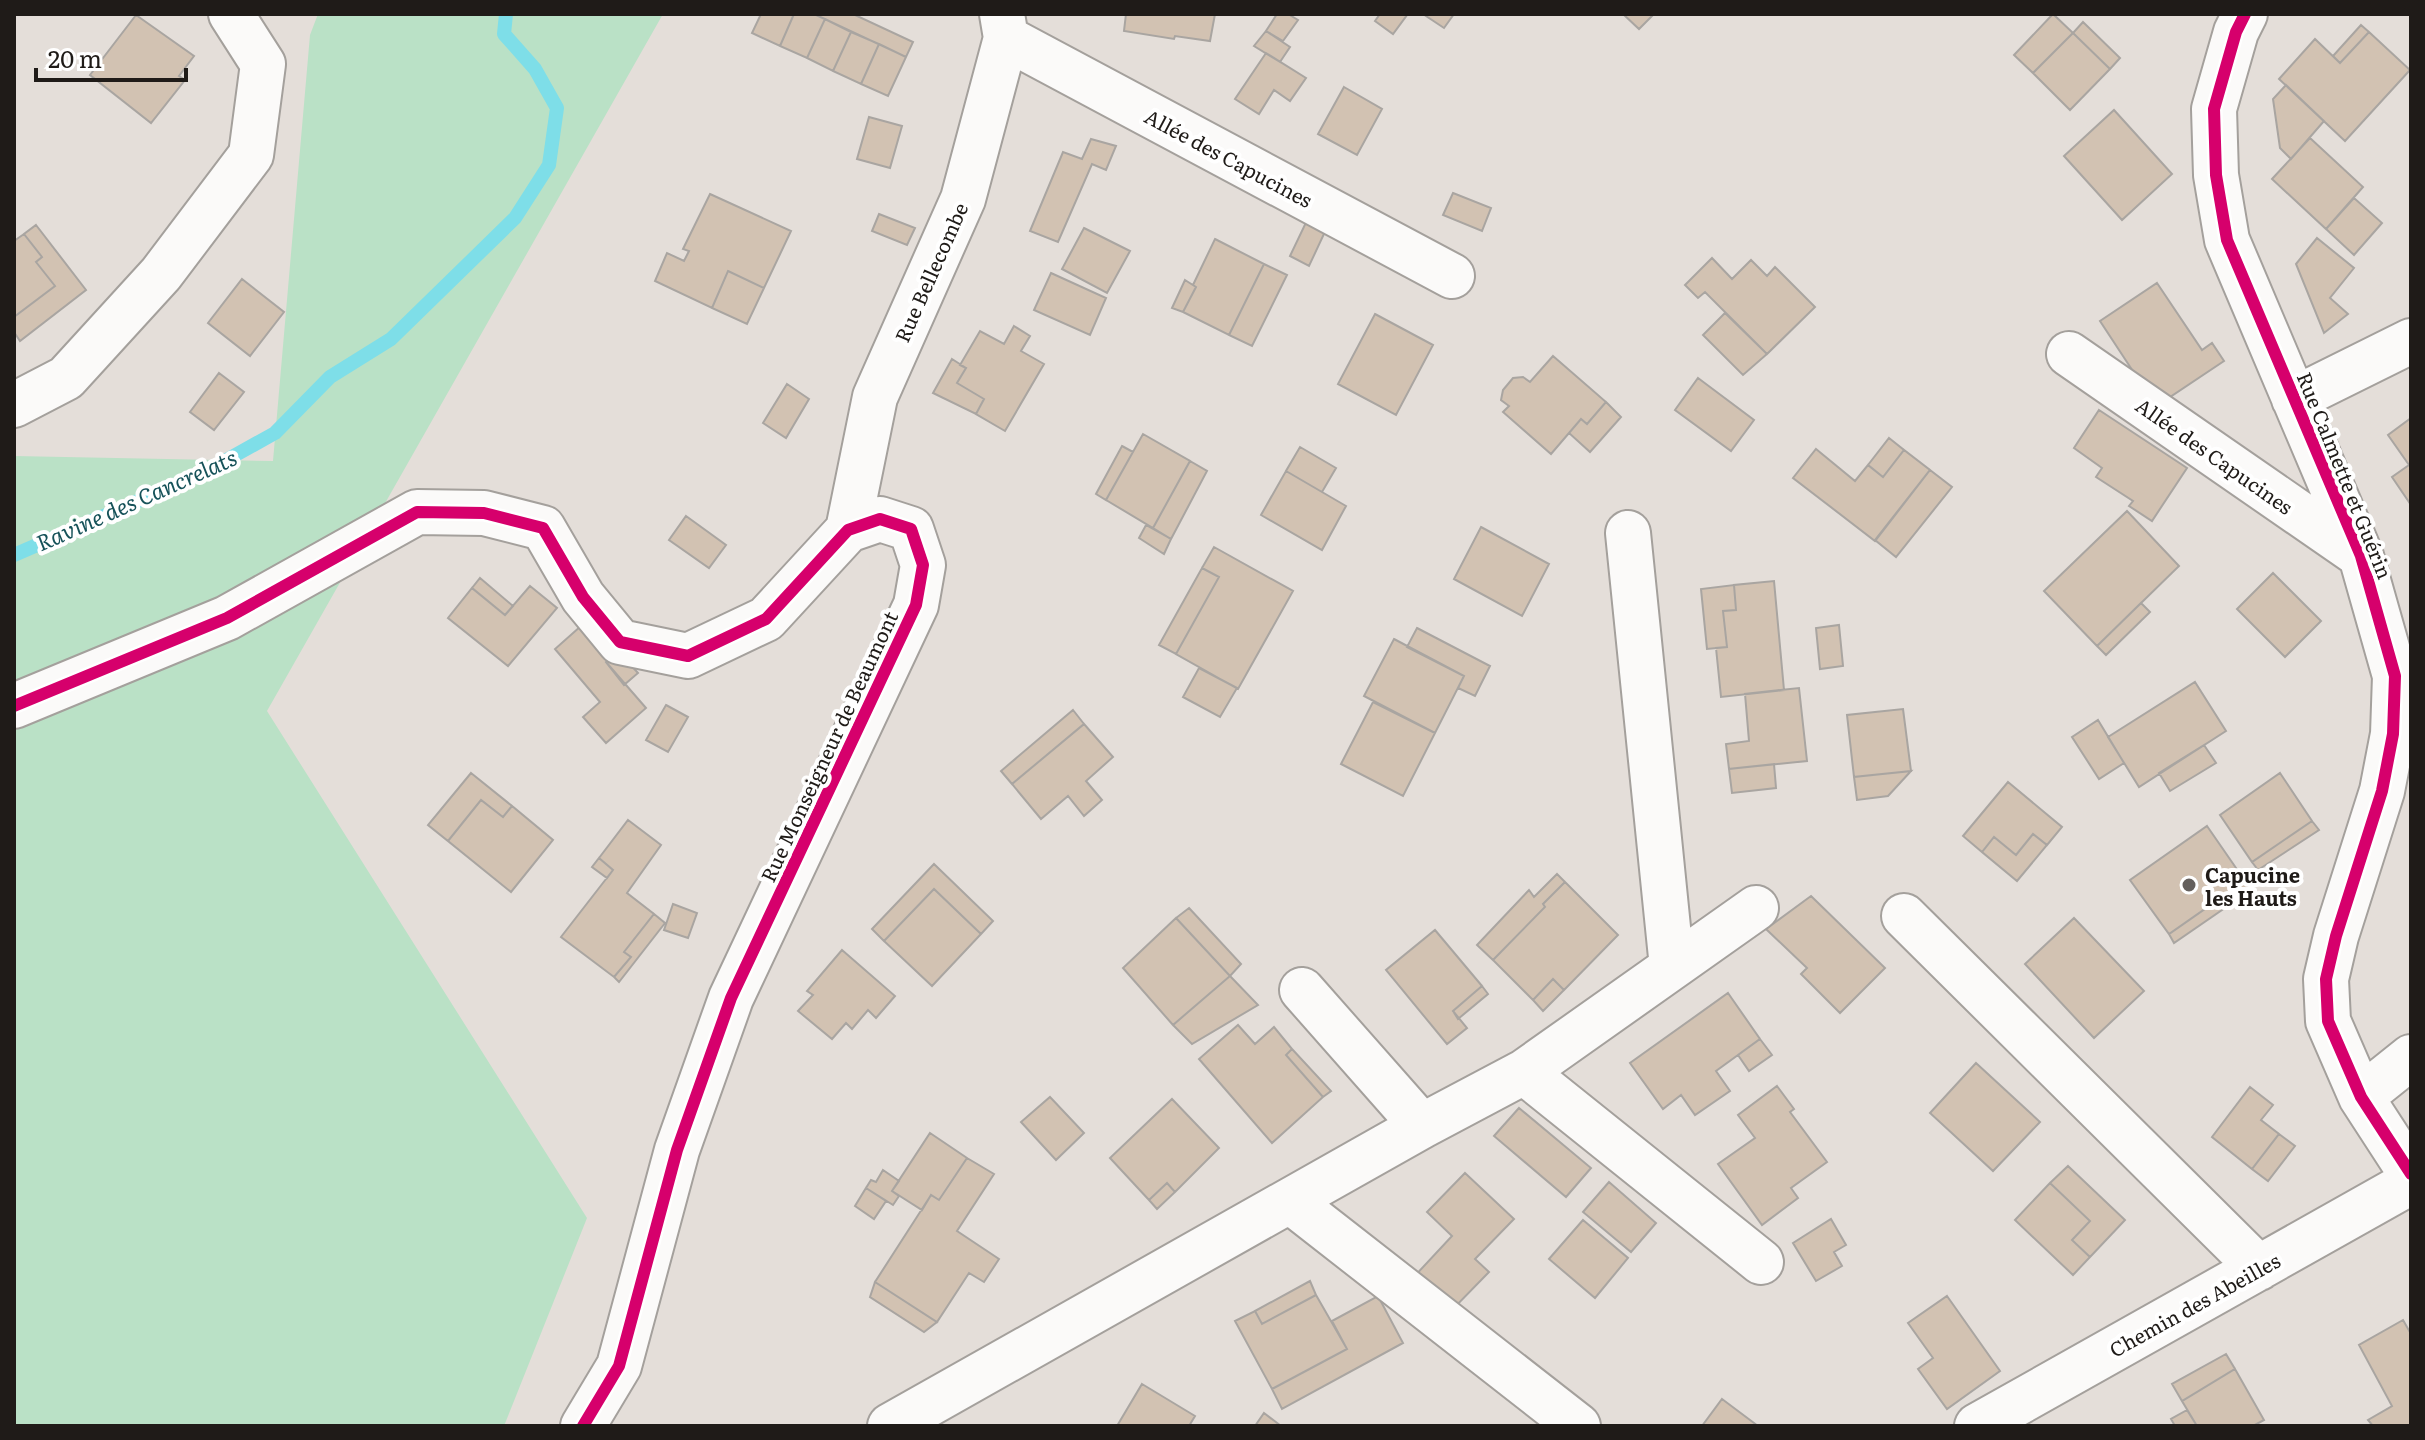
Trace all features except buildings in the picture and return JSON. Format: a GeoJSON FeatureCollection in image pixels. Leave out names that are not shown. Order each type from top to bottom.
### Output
{"type":"FeatureCollection","features":[{"type":"Feature","properties":{"kind":"street"},"geometry":{"type":"LineString","coordinates":[[14,405],[66,378],[161,274],[251,155],[263,64],[231,14]]}},
{"type":"Feature","properties":{"kind":"street","name":"Rue Calmette et Guérin"},"geometry":{"type":"LineString","coordinates":[[2245,14],[2236,32],[2214,109],[2216,175],[2227,240],[2361,556],[2395,676],[2393,734],[2382,791],[2336,936],[2326,979],[2328,1021],[2361,1097],[2411,1174]]}},
{"type":"Feature","properties":{"kind":"street","name":"Allée des Capucines"},"geometry":{"type":"LineString","coordinates":[[1004,26],[1452,276]]}},
{"type":"Feature","properties":{"kind":"street","name":"Rue Bellecombe"},"geometry":{"type":"LineString","coordinates":[[848,530],[875,397],[963,199],[1004,26]]}},
{"type":"Feature","properties":{"kind":"street"},"geometry":{"type":"LineString","coordinates":[[2294,399],[2411,341]]}},
{"type":"Feature","properties":{"kind":"street","name":"Allée des Capucines"},"geometry":{"type":"LineString","coordinates":[[2069,354],[2361,556]]}},
{"type":"Feature","properties":{"kind":"street"},"geometry":{"type":"LineString","coordinates":[[14,706],[227,618],[417,512],[484,513],[543,528],[583,597],[620,642],[688,656],[766,619],[848,530]]}},
{"type":"Feature","properties":{"kind":"street","name":"Rue Monseigneur de Beaumont"},"geometry":{"type":"LineString","coordinates":[[583,1426],[619,1366],[677,1150],[731,998],[916,605],[923,565],[911,529],[880,519],[848,530]]}},
{"type":"Feature","properties":{"kind":"street"},"geometry":{"type":"LineString","coordinates":[[1628,533],[1672,967]]}},
{"type":"Feature","properties":{"kind":"street"},"geometry":{"type":"LineString","coordinates":[[890,1426],[1422,1126],[1524,1072],[1756,908]]}},
{"type":"Feature","properties":{"kind":"street"},"geometry":{"type":"LineString","coordinates":[[1904,916],[2259,1268]]}},
{"type":"Feature","properties":{"kind":"street"},"geometry":{"type":"LineString","coordinates":[[1302,990],[1422,1126]]}},
{"type":"Feature","properties":{"kind":"street"},"geometry":{"type":"LineString","coordinates":[[2361,1097],[2411,1057]]}},
{"type":"Feature","properties":{"kind":"street"},"geometry":{"type":"LineString","coordinates":[[1524,1072],[1761,1262]]}},
{"type":"Feature","properties":{"kind":"street","name":"Chemin des Abeilles"},"geometry":{"type":"LineString","coordinates":[[1977,1426],[2411,1182]]}},
{"type":"Feature","properties":{"kind":"street"},"geometry":{"type":"LineString","coordinates":[[1290,1201],[1578,1426]]}},
{"type":"Feature","properties":{"kind":"green space"},"geometry":{"type":"Polygon","coordinates":[[[318,14],[663,14],[267,711],[587,1218],[504,1426],[14,1426],[14,456],[273,461],[310,35],[318,14]]]}},
{"type":"Feature","properties":{"kind":"waterway","name":"Ravine des Cancrelats"},"geometry":{"type":"LineString","coordinates":[[14,555],[205,472],[275,433],[330,377],[391,339],[515,218],[549,165],[557,108],[535,69],[504,34],[506,14]]}},
{"type":"Feature","properties":{"kind":"cycle path"},"geometry":{"type":"LineString","coordinates":[[2245,14],[2236,32],[2214,109],[2216,175],[2227,240],[2361,556],[2395,676],[2393,734],[2382,791],[2336,936],[2326,979],[2328,1021],[2361,1097],[2411,1174]]}},
{"type":"Feature","properties":{"kind":"cycle path"},"geometry":{"type":"LineString","coordinates":[[14,706],[227,618],[417,512],[484,513],[543,528],[583,597],[620,642],[688,656],[766,619],[848,530],[880,519],[911,529],[923,565],[916,605],[731,998],[677,1150],[619,1366],[583,1426]]}},
{"type":"Feature","properties":{"kind":"place","name":"Capucine les Hauts"},"geometry":{"type":"Point","coordinates":[2189,885]}}]}
